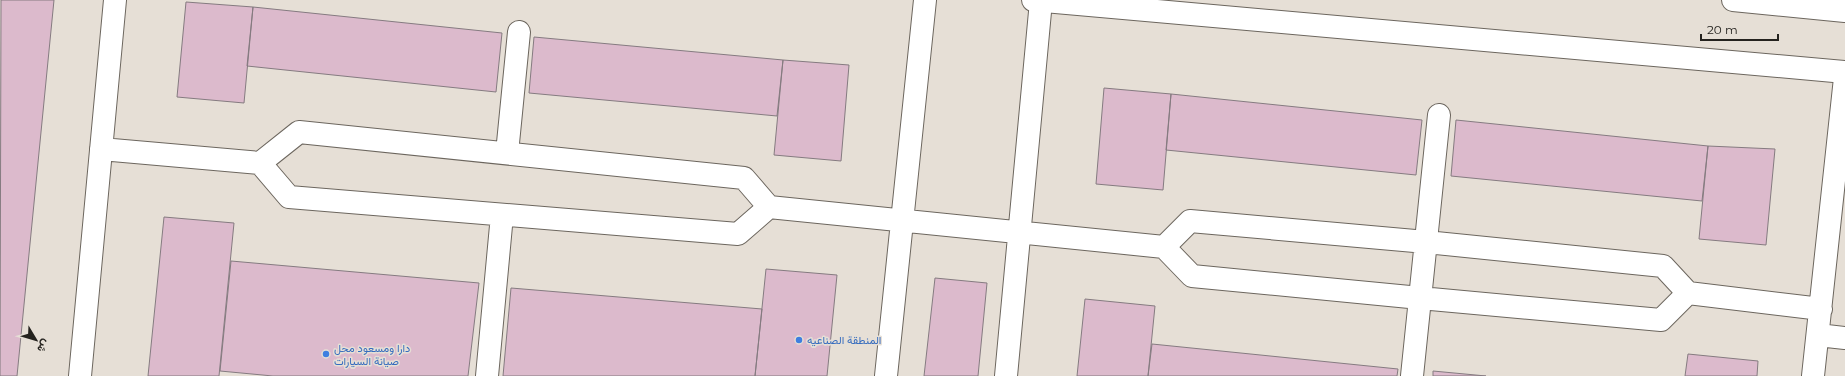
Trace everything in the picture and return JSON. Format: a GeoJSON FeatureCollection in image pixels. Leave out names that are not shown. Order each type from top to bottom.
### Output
{"type":"FeatureCollection","features":[{"type":"Feature","properties":{"kind":"street"},"geometry":{"type":"LineString","coordinates":[[80,376],[115,0]]}},
{"type":"Feature","properties":{"kind":"street"},"geometry":{"type":"LineString","coordinates":[[886,376],[925,0]]}},
{"type":"Feature","properties":{"kind":"street"},"geometry":{"type":"LineString","coordinates":[[1006,376],[1037,0],[1845,72]]}},
{"type":"Feature","properties":{"kind":"street"},"geometry":{"type":"LineString","coordinates":[[1733,0],[1845,11]]}},
{"type":"Feature","properties":{"kind":"street"},"geometry":{"type":"LineString","coordinates":[[507,153],[519,32]]}},
{"type":"Feature","properties":{"kind":"street"},"geometry":{"type":"LineString","coordinates":[[1813,376],[1820,309],[1839,188],[1845,78]]}},
{"type":"Feature","properties":{"kind":"street"},"geometry":{"type":"LineString","coordinates":[[1412,376],[1439,115]]}},
{"type":"Feature","properties":{"kind":"street"},"geometry":{"type":"LineString","coordinates":[[101,149],[260,163],[299,132],[744,178],[769,207],[1164,247],[1192,276],[1661,320],[1688,293]]}},
{"type":"Feature","properties":{"kind":"street"},"geometry":{"type":"LineString","coordinates":[[260,163],[289,197],[738,234],[769,207]]}},
{"type":"Feature","properties":{"kind":"street"},"geometry":{"type":"LineString","coordinates":[[487,376],[502,215]]}},
{"type":"Feature","properties":{"kind":"street"},"geometry":{"type":"LineString","coordinates":[[1164,247],[1190,221],[1426,242],[1663,266],[1688,293],[1820,309]]}},
{"type":"Feature","properties":{"kind":"street"},"geometry":{"type":"LineString","coordinates":[[1818,335],[1845,338]]}},
{"type":"Feature","properties":{"kind":"building"},"geometry":{"type":"Polygon","coordinates":[[[1,0],[54,0],[17,376],[0,376],[1,0]]]}},
{"type":"Feature","properties":{"kind":"building"},"geometry":{"type":"Polygon","coordinates":[[[186,2],[253,7],[244,103],[177,97],[186,2]]]}},
{"type":"Feature","properties":{"kind":"building"},"geometry":{"type":"Polygon","coordinates":[[[253,7],[502,33],[496,92],[247,66],[253,7]]]}},
{"type":"Feature","properties":{"kind":"building"},"geometry":{"type":"Polygon","coordinates":[[[534,37],[783,60],[777,116],[529,93],[534,37]]]}},
{"type":"Feature","properties":{"kind":"building"},"geometry":{"type":"Polygon","coordinates":[[[783,60],[849,65],[841,161],[774,155],[783,60]]]}},
{"type":"Feature","properties":{"kind":"building"},"geometry":{"type":"Polygon","coordinates":[[[1104,88],[1171,94],[1163,190],[1096,184],[1104,88]]]}},
{"type":"Feature","properties":{"kind":"building"},"geometry":{"type":"Polygon","coordinates":[[[1171,94],[1422,120],[1416,175],[1166,150],[1171,94]]]}},
{"type":"Feature","properties":{"kind":"building"},"geometry":{"type":"Polygon","coordinates":[[[1456,120],[1708,146],[1702,201],[1451,176],[1456,120]]]}},
{"type":"Feature","properties":{"kind":"building"},"geometry":{"type":"Polygon","coordinates":[[[1708,146],[1775,149],[1766,245],[1699,239],[1708,146]]]}},
{"type":"Feature","properties":{"kind":"building"},"geometry":{"type":"Polygon","coordinates":[[[164,217],[234,223],[219,376],[148,376],[164,217]]]}},
{"type":"Feature","properties":{"kind":"building"},"geometry":{"type":"Polygon","coordinates":[[[231,261],[479,283],[468,376],[273,376],[220,371],[231,261]]]}},
{"type":"Feature","properties":{"kind":"building"},"geometry":{"type":"Polygon","coordinates":[[[766,269],[837,275],[827,376],[755,376],[766,269]]]}},
{"type":"Feature","properties":{"kind":"building"},"geometry":{"type":"Polygon","coordinates":[[[935,278],[987,283],[978,376],[924,376],[935,278]]]}},
{"type":"Feature","properties":{"kind":"building"},"geometry":{"type":"Polygon","coordinates":[[[511,288],[762,309],[755,376],[503,376],[511,288]]]}},
{"type":"Feature","properties":{"kind":"building"},"geometry":{"type":"Polygon","coordinates":[[[1085,299],[1155,306],[1148,376],[1077,376],[1085,299]]]}},
{"type":"Feature","properties":{"kind":"building"},"geometry":{"type":"Polygon","coordinates":[[[1152,344],[1398,369],[1397,376],[1148,376],[1152,344]]]}},
{"type":"Feature","properties":{"kind":"building"},"geometry":{"type":"Polygon","coordinates":[[[1688,354],[1758,361],[1757,376],[1685,376],[1688,354]]]}},
{"type":"Feature","properties":{"kind":"building"},"geometry":{"type":"Polygon","coordinates":[[[1433,371],[1486,376],[1433,376],[1433,371]]]}},
{"type":"Feature","properties":{"kind":"place","name":"المنطقة الصناعيه"},"geometry":{"type":"Point","coordinates":[799,340]}},
{"type":"Feature","properties":{"kind":"place","name":"دارا ومسعود محل صيانة السيارات"},"geometry":{"type":"Point","coordinates":[326,354]}}]}
